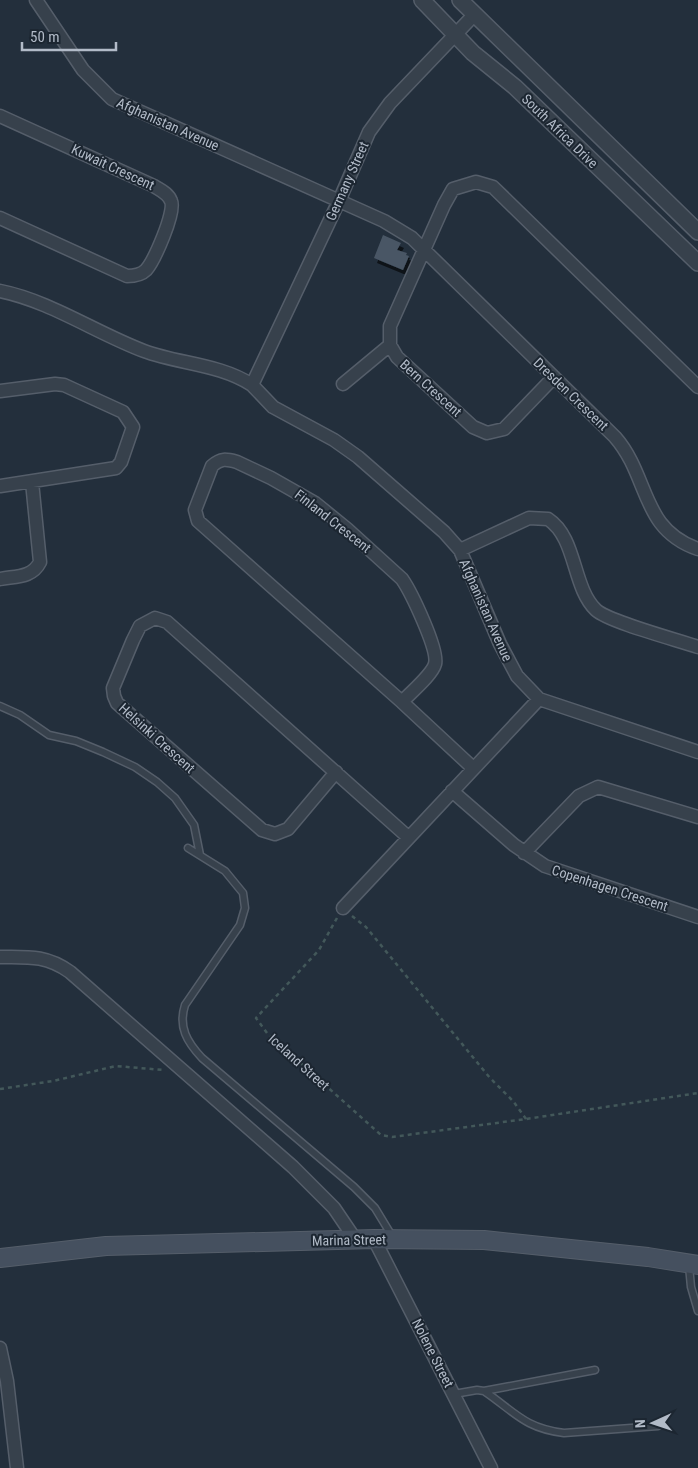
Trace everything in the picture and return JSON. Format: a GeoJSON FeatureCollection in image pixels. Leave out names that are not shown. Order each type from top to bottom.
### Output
{"type":"FeatureCollection","features":[{"type":"Feature","properties":{"kind":"main road","name":"Marina Street"},"geometry":{"type":"LineString","coordinates":[[0,1258],[106,1246],[393,1239],[484,1240],[648,1257],[694,1264]]}},
{"type":"Feature","properties":{"kind":"street","name":"Afghanistan Avenue"},"geometry":{"type":"LineString","coordinates":[[36,0],[83,70],[112,99],[339,201]]}},
{"type":"Feature","properties":{"kind":"street","name":"South Africa Drive"},"geometry":{"type":"LineString","coordinates":[[422,0],[455,36],[515,87],[698,263]]}},
{"type":"Feature","properties":{"kind":"street","name":"South Africa Drive"},"geometry":{"type":"LineString","coordinates":[[460,0],[698,232]]}},
{"type":"Feature","properties":{"kind":"street","name":"Germany Street"},"geometry":{"type":"LineString","coordinates":[[252,385],[339,201],[369,132],[390,103],[474,15]]}},
{"type":"Feature","properties":{"kind":"street","name":"Kuwait Crescent"},"geometry":{"type":"LineString","coordinates":[[0,116],[154,186],[168,195],[172,207],[171,217],[151,262],[145,271],[127,276],[0,218]]}},
{"type":"Feature","properties":{"kind":"street"},"geometry":{"type":"LineString","coordinates":[[343,384],[390,345],[390,326],[453,189],[476,182],[492,187],[698,387]]}},
{"type":"Feature","properties":{"kind":"street","name":"Dresden Crescent"},"geometry":{"type":"LineString","coordinates":[[339,201],[397,228],[424,251],[554,377],[622,446],[660,525],[673,537],[698,549]]}},
{"type":"Feature","properties":{"kind":"street","name":"Afghanistan Avenue"},"geometry":{"type":"LineString","coordinates":[[0,291],[26,299],[143,350],[221,370],[252,385],[273,407],[334,440],[358,457],[444,532],[460,550],[504,652],[517,676],[539,698],[698,752]]}},
{"type":"Feature","properties":{"kind":"street","name":"Bern Crescent"},"geometry":{"type":"LineString","coordinates":[[390,345],[397,357],[473,427],[487,433],[504,429],[554,377]]}},
{"type":"Feature","properties":{"kind":"street"},"geometry":{"type":"LineString","coordinates":[[0,391],[55,384],[64,385],[123,412],[132,423],[131,437],[121,462],[116,468],[0,486]]}},
{"type":"Feature","properties":{"kind":"street","name":"Finland Crescent"},"geometry":{"type":"LineString","coordinates":[[402,702],[432,669],[436,661],[430,640],[409,589],[402,579],[347,528],[296,491],[227,459],[216,462],[212,466],[195,510],[198,521],[402,702],[473,768]]}},
{"type":"Feature","properties":{"kind":"street"},"geometry":{"type":"LineString","coordinates":[[0,578],[27,575],[37,568],[40,562],[32,482]]}},
{"type":"Feature","properties":{"kind":"street"},"geometry":{"type":"LineString","coordinates":[[460,550],[529,518],[548,519],[560,532],[595,608],[612,618],[698,647]]}},
{"type":"Feature","properties":{"kind":"street","name":"Helsinki Crescent"},"geometry":{"type":"LineString","coordinates":[[336,772],[288,829],[275,834],[262,830],[118,703],[114,696],[115,682],[140,626],[155,618],[167,622],[336,772],[408,837]]}},
{"type":"Feature","properties":{"kind":"street"},"geometry":{"type":"LineString","coordinates":[[342,908],[539,698]]}},
{"type":"Feature","properties":{"kind":"street"},"geometry":{"type":"LineString","coordinates":[[524,852],[579,796],[598,787],[698,817]]}},
{"type":"Feature","properties":{"kind":"street","name":"Copenhagen Crescent"},"geometry":{"type":"LineString","coordinates":[[452,791],[524,852],[545,866],[698,917]]}},
{"type":"Feature","properties":{"kind":"street"},"geometry":{"type":"LineString","coordinates":[[0,957],[34,958],[55,962],[70,972],[293,1167],[334,1208],[355,1239]]}},
{"type":"Feature","properties":{"kind":"street","name":"Nolene Street"},"geometry":{"type":"LineString","coordinates":[[374,1239],[491,1468]]}},
{"type":"Feature","properties":{"kind":"street"},"geometry":{"type":"LineString","coordinates":[[0,1348],[7,1381],[17,1468]]}},
{"type":"Feature","properties":{"kind":"lane"},"geometry":{"type":"LineString","coordinates":[[0,706],[20,715],[50,736],[76,741],[103,752],[135,767],[157,782],[175,798],[194,825],[200,855]]}},
{"type":"Feature","properties":{"kind":"lane"},"geometry":{"type":"LineString","coordinates":[[188,848],[225,871],[243,892],[245,908],[240,925],[185,1005],[182,1020],[187,1039],[202,1058],[354,1187],[375,1208],[393,1239]]}},
{"type":"Feature","properties":{"kind":"lane"},"geometry":{"type":"LineString","coordinates":[[694,1264],[691,1287],[698,1311]]}},
{"type":"Feature","properties":{"kind":"lane"},"geometry":{"type":"LineString","coordinates":[[454,1394],[465,1391],[484,1391],[595,1370]]}},
{"type":"Feature","properties":{"kind":"lane"},"geometry":{"type":"LineString","coordinates":[[484,1391],[522,1421],[552,1432],[564,1434],[658,1426]]}},
{"type":"Feature","properties":{"kind":"path","name":"Iceland Street"},"geometry":{"type":"LineString","coordinates":[[342,908],[319,950],[256,1018],[267,1033],[382,1135],[392,1137],[698,1093]]}},
{"type":"Feature","properties":{"kind":"path"},"geometry":{"type":"LineString","coordinates":[[342,908],[366,927],[490,1078],[513,1101],[526,1119]]}},
{"type":"Feature","properties":{"kind":"path"},"geometry":{"type":"LineString","coordinates":[[0,1089],[53,1081],[116,1066],[182,1071]]}},
{"type":"Feature","properties":{"kind":"building"},"geometry":{"type":"Polygon","coordinates":[[[383,235],[401,243],[397,250],[407,253],[406,255],[409,256],[403,270],[374,258],[383,235]]]}}]}
